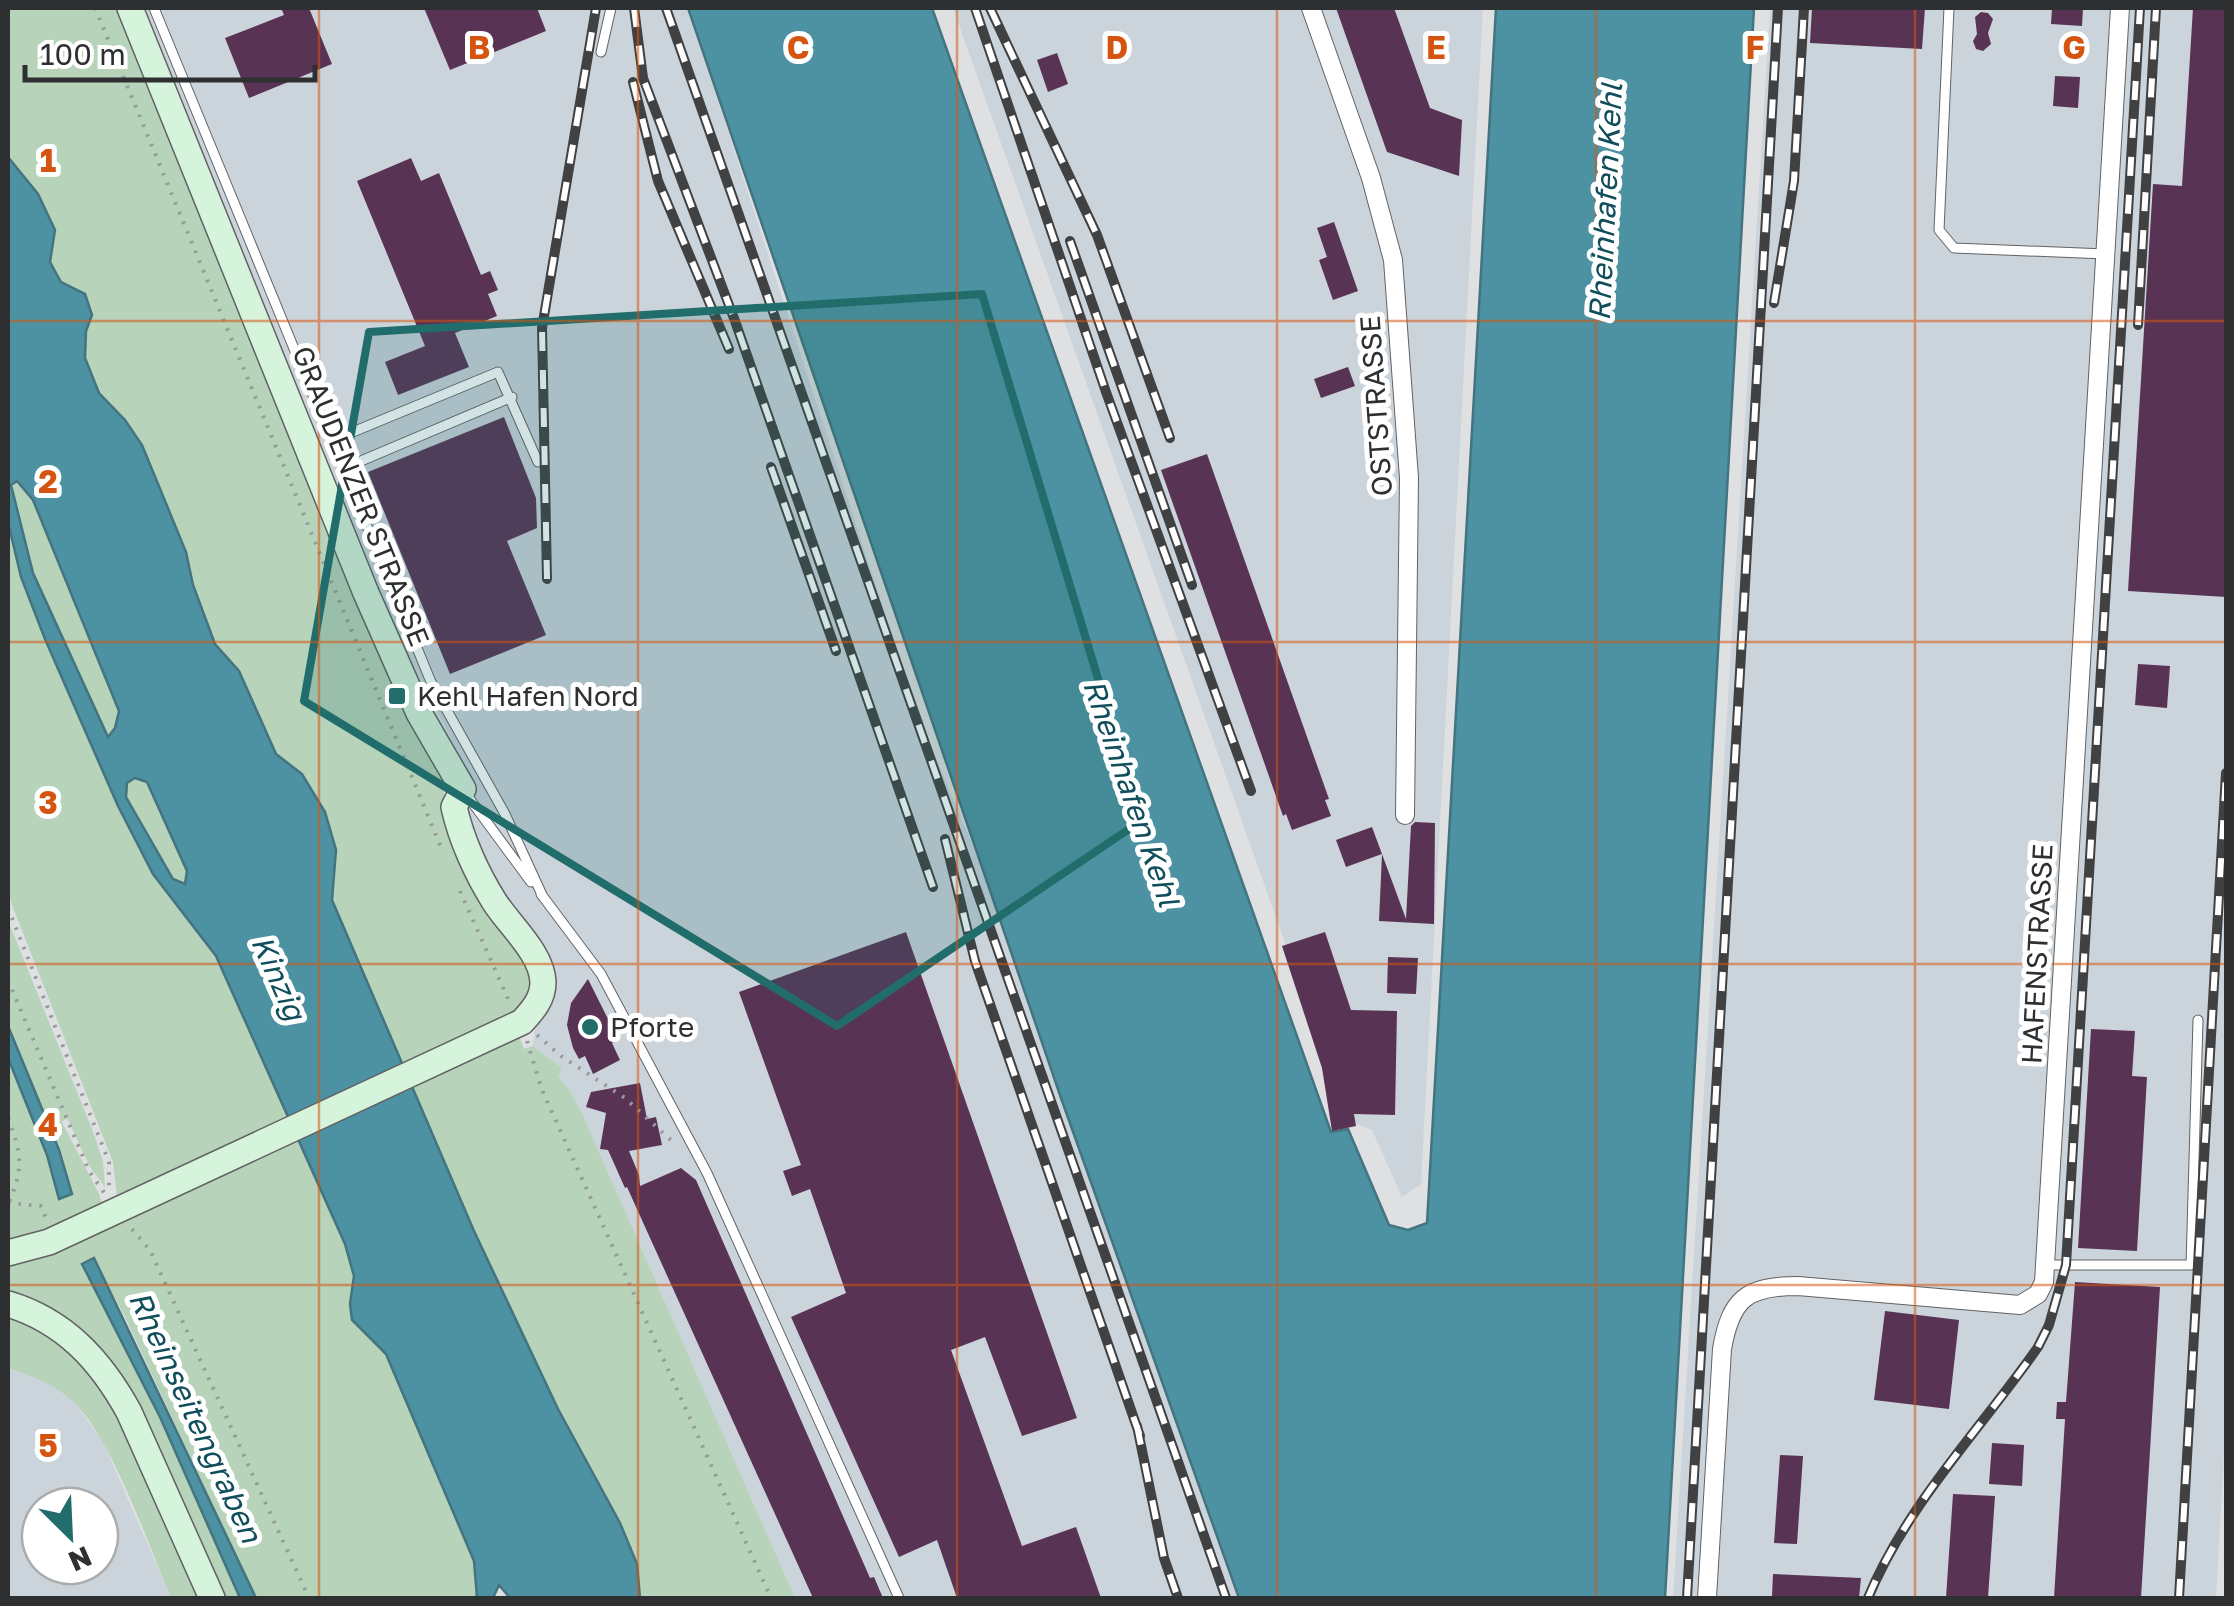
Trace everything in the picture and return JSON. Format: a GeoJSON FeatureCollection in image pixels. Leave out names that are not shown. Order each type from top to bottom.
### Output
{"type":"FeatureCollection","features":[{"type":"Feature","properties":{"kind":"street","name":"GRAUDENZER STRASSE"},"geometry":{"type":"LineString","coordinates":[[130,8],[366,593],[420,714],[463,790],[454,807],[467,843],[486,887],[542,975],[540,998],[516,1019]]}},
{"type":"Feature","properties":{"kind":"street","name":"OSTSTRASSE"},"geometry":{"type":"LineString","coordinates":[[1312,8],[1371,178],[1393,260],[1409,478],[1404,815]]}},
{"type":"Feature","properties":{"kind":"street","name":"HAFENSTRASSE"},"geometry":{"type":"LineString","coordinates":[[1707,1598],[1722,1350],[1726,1328],[1741,1298],[1770,1286],[1798,1286],[2020,1305],[2038,1294],[2044,1282],[2120,8]]}},
{"type":"Feature","properties":{"kind":"street"},"geometry":{"type":"LineString","coordinates":[[8,1252],[49,1242],[516,1019]]}},
{"type":"Feature","properties":{"kind":"street"},"geometry":{"type":"LineString","coordinates":[[8,1304],[66,1332],[107,1375],[129,1412],[212,1598]]}},
{"type":"Feature","properties":{"kind":"lane"},"geometry":{"type":"LineString","coordinates":[[154,8],[431,682],[505,814],[543,897]]}},
{"type":"Feature","properties":{"kind":"lane"},"geometry":{"type":"LineString","coordinates":[[601,52],[611,8]]}},
{"type":"Feature","properties":{"kind":"lane"},"geometry":{"type":"LineString","coordinates":[[1950,8],[1939,230],[1954,248],[2106,254]]}},
{"type":"Feature","properties":{"kind":"lane"},"geometry":{"type":"LineString","coordinates":[[331,441],[498,372],[538,462]]}},
{"type":"Feature","properties":{"kind":"lane"},"geometry":{"type":"LineString","coordinates":[[342,468],[512,397]]}},
{"type":"Feature","properties":{"kind":"lane"},"geometry":{"type":"LineString","coordinates":[[463,790],[601,974],[707,1173],[899,1598]]}},
{"type":"Feature","properties":{"kind":"lane"},"geometry":{"type":"LineString","coordinates":[[2045,1265],[2191,1264],[2198,1020]]}},
{"type":"Feature","properties":{"kind":"path"},"geometry":{"type":"LineString","coordinates":[[94,8],[443,852]]}},
{"type":"Feature","properties":{"kind":"path"},"geometry":{"type":"LineString","coordinates":[[458,887],[516,1019],[542,1090],[770,1598]]}},
{"type":"Feature","properties":{"kind":"path"},"geometry":{"type":"LineString","coordinates":[[8,908],[109,1162],[109,1199],[89,1171],[8,980]]}},
{"type":"Feature","properties":{"kind":"path"},"geometry":{"type":"LineString","coordinates":[[516,1019],[561,1056],[625,1098],[680,1148]]}},
{"type":"Feature","properties":{"kind":"path"},"geometry":{"type":"LineString","coordinates":[[8,1118],[22,1170],[8,1203],[41,1206],[46,1218]]}},
{"type":"Feature","properties":{"kind":"path"},"geometry":{"type":"LineString","coordinates":[[122,1208],[150,1250],[309,1598]]}},
{"type":"Feature","properties":{"kind":"highlighted area"},"geometry":{"type":"Polygon","coordinates":[[[982,294],[1141,821],[837,1026],[304,701],[369,332],[982,294]]]}},
{"type":"Feature","properties":{"kind":"shaded area"},"geometry":{"type":"Polygon","coordinates":[[[145,8],[688,8],[917,712],[987,880],[1239,1598],[795,1598],[581,1111],[557,1077],[562,1068],[533,1046],[535,1026],[549,1003],[465,821],[475,786],[399,636],[145,8]]]}},
{"type":"Feature","properties":{"kind":"shaded area"},"geometry":{"type":"Polygon","coordinates":[[[953,8],[1483,8],[1421,1184],[1402,1197],[1372,1130],[1348,1120],[953,8]]]}},
{"type":"Feature","properties":{"kind":"shaded area"},"geometry":{"type":"Polygon","coordinates":[[[1770,8],[2226,8],[2226,1419],[2216,1598],[1673,1598],[1770,8]]]}},
{"type":"Feature","properties":{"kind":"shaded area"},"geometry":{"type":"Polygon","coordinates":[[[8,1368],[39,1378],[73,1400],[103,1442],[171,1598],[8,1598],[8,1368]]]}},
{"type":"Feature","properties":{"kind":"green space"},"geometry":{"type":"Polygon","coordinates":[[[8,8],[120,8],[441,771],[446,812],[532,970],[529,1004],[480,1029],[519,1036],[524,1049],[533,1046],[562,1068],[558,1077],[581,1111],[795,1598],[640,1598],[637,1564],[620,1523],[558,1409],[474,1231],[332,900],[336,850],[302,774],[276,754],[239,671],[215,645],[186,552],[142,445],[99,393],[85,358],[91,315],[85,294],[61,282],[50,262],[38,194],[8,157],[8,8]]]}},
{"type":"Feature","properties":{"kind":"green space"},"geometry":{"type":"Polygon","coordinates":[[[18,480],[33,500],[119,711],[115,728],[107,738],[33,573],[11,484],[18,480]]]}},
{"type":"Feature","properties":{"kind":"green space"},"geometry":{"type":"Polygon","coordinates":[[[8,522],[21,578],[118,806],[153,874],[216,956],[345,1244],[354,1276],[352,1320],[386,1354],[475,1561],[477,1598],[256,1598],[124,1315],[93,1258],[82,1265],[160,1417],[240,1598],[223,1598],[136,1405],[8,1294],[8,1262],[42,1257],[155,1203],[145,1182],[117,1195],[113,1162],[8,895],[8,522]]]}},
{"type":"Feature","properties":{"kind":"green space"},"geometry":{"type":"Polygon","coordinates":[[[134,778],[147,781],[187,872],[185,885],[173,879],[126,797],[127,783],[134,778]]]}},
{"type":"Feature","properties":{"kind":"green space"},"geometry":{"type":"Polygon","coordinates":[[[8,920],[92,1129],[103,1161],[105,1187],[90,1167],[67,1118],[62,1122],[99,1194],[101,1213],[8,1244],[8,1058],[47,1155],[59,1198],[72,1194],[59,1150],[8,1026],[8,920]]]}},
{"type":"Feature","properties":{"kind":"green space"},"geometry":{"type":"Polygon","coordinates":[[[8,1317],[57,1338],[100,1385],[140,1458],[202,1598],[171,1598],[114,1463],[85,1414],[55,1388],[8,1368],[8,1317]]]}},
{"type":"Feature","properties":{"kind":"water","name":"Rheinhafen Kehl"},"geometry":{"type":"Polygon","coordinates":[[[688,8],[932,8],[1331,1132],[1348,1129],[1389,1225],[1408,1230],[1427,1223],[1496,8],[1754,8],[1665,1598],[1239,1598],[1061,1098],[688,8]]]}},
{"type":"Feature","properties":{"kind":"water","name":"Kinzig"},"geometry":{"type":"Polygon","coordinates":[[[8,157],[38,194],[55,230],[50,262],[61,282],[85,294],[92,315],[86,331],[85,358],[99,393],[142,445],[186,552],[193,585],[215,644],[239,671],[276,754],[302,774],[325,812],[336,850],[332,900],[474,1231],[558,1409],[620,1523],[637,1564],[640,1598],[510,1598],[499,1585],[493,1598],[477,1598],[474,1561],[386,1354],[352,1320],[354,1276],[345,1244],[216,956],[153,874],[118,806],[45,639],[21,577],[8,522],[8,157]],[[17,481],[11,485],[33,573],[108,737],[119,711],[33,500],[17,481]],[[135,778],[127,783],[126,797],[173,879],[185,884],[187,871],[147,782],[135,778]]]}},
{"type":"Feature","properties":{"kind":"water"},"geometry":{"type":"Polygon","coordinates":[[[8,1026],[59,1150],[72,1194],[59,1199],[47,1155],[8,1058],[8,1026]]]}},
{"type":"Feature","properties":{"kind":"water"},"geometry":{"type":"Polygon","coordinates":[[[94,1258],[256,1598],[240,1598],[160,1417],[82,1264],[94,1258]]]}},
{"type":"Feature","properties":{"kind":"building"},"geometry":{"type":"Polygon","coordinates":[[[281,8],[309,8],[332,64],[249,98],[225,38],[284,15],[281,8]]]}},
{"type":"Feature","properties":{"kind":"building"},"geometry":{"type":"Polygon","coordinates":[[[424,8],[537,8],[546,31],[450,70],[424,8]]]}},
{"type":"Feature","properties":{"kind":"building"},"geometry":{"type":"Polygon","coordinates":[[[1336,8],[1394,8],[1430,108],[1462,120],[1459,176],[1387,152],[1336,8]]]}},
{"type":"Feature","properties":{"kind":"building"},"geometry":{"type":"Polygon","coordinates":[[[1812,8],[1925,8],[1922,49],[1810,43],[1812,8]]]}},
{"type":"Feature","properties":{"kind":"building"},"geometry":{"type":"Polygon","coordinates":[[[2052,8],[2083,8],[2082,26],[2051,24],[2052,8]]]}},
{"type":"Feature","properties":{"kind":"building"},"geometry":{"type":"Polygon","coordinates":[[[2193,8],[2226,8],[2226,597],[2128,591],[2153,184],[2182,186],[2193,8]]]}},
{"type":"Feature","properties":{"kind":"building"},"geometry":{"type":"Polygon","coordinates":[[[1981,12],[1993,19],[1988,33],[1991,44],[1983,51],[1976,49],[1973,41],[1977,34],[1975,17],[1981,12]]]}},
{"type":"Feature","properties":{"kind":"building"},"geometry":{"type":"Polygon","coordinates":[[[1057,53],[1068,84],[1048,92],[1037,60],[1057,53]]]}},
{"type":"Feature","properties":{"kind":"building"},"geometry":{"type":"Polygon","coordinates":[[[2055,76],[2080,77],[2078,108],[2053,106],[2055,76]]]}},
{"type":"Feature","properties":{"kind":"building"},"geometry":{"type":"Polygon","coordinates":[[[411,158],[421,181],[439,173],[481,275],[490,271],[498,290],[488,294],[497,316],[455,333],[469,367],[398,395],[385,362],[425,346],[357,181],[411,158]]]}},
{"type":"Feature","properties":{"kind":"building"},"geometry":{"type":"Polygon","coordinates":[[[1334,222],[1358,291],[1333,300],[1319,260],[1327,257],[1317,228],[1334,222]]]}},
{"type":"Feature","properties":{"kind":"building"},"geometry":{"type":"Polygon","coordinates":[[[1348,367],[1355,386],[1321,398],[1314,379],[1348,367]]]}},
{"type":"Feature","properties":{"kind":"building"},"geometry":{"type":"Polygon","coordinates":[[[504,417],[536,498],[537,528],[507,541],[546,635],[450,674],[368,472],[504,417]]]}},
{"type":"Feature","properties":{"kind":"building"},"geometry":{"type":"Polygon","coordinates":[[[1207,454],[1329,799],[1325,800],[1331,816],[1292,830],[1286,814],[1283,816],[1161,470],[1207,454]]]}},
{"type":"Feature","properties":{"kind":"building"},"geometry":{"type":"Polygon","coordinates":[[[2138,664],[2170,666],[2167,708],[2135,705],[2138,664]]]}},
{"type":"Feature","properties":{"kind":"building"},"geometry":{"type":"Polygon","coordinates":[[[1415,822],[1435,823],[1434,924],[1379,921],[1382,854],[1406,919],[1411,826],[1415,822]]]}},
{"type":"Feature","properties":{"kind":"building"},"geometry":{"type":"Polygon","coordinates":[[[1372,827],[1382,854],[1346,867],[1336,840],[1372,827]]]}},
{"type":"Feature","properties":{"kind":"building"},"geometry":{"type":"Polygon","coordinates":[[[906,932],[1077,1418],[1022,1436],[985,1337],[951,1350],[1022,1546],[1076,1527],[1101,1598],[957,1598],[937,1540],[899,1557],[791,1317],[846,1293],[810,1189],[792,1196],[783,1171],[801,1165],[739,992],[906,932]]]}},
{"type":"Feature","properties":{"kind":"building"},"geometry":{"type":"Polygon","coordinates":[[[1325,932],[1351,1010],[1397,1011],[1395,1115],[1354,1114],[1356,1126],[1332,1131],[1322,1068],[1282,946],[1325,932]]]}},
{"type":"Feature","properties":{"kind":"building"},"geometry":{"type":"Polygon","coordinates":[[[1388,957],[1418,958],[1416,994],[1387,993],[1388,957]]]}},
{"type":"Feature","properties":{"kind":"building","name":"Pforte"},"geometry":{"type":"Polygon","coordinates":[[[588,979],[618,1039],[612,1043],[620,1060],[593,1074],[585,1056],[579,1059],[573,1048],[567,1025],[571,1003],[588,979]]]}},
{"type":"Feature","properties":{"kind":"building"},"geometry":{"type":"Polygon","coordinates":[[[2091,1029],[2135,1031],[2132,1076],[2147,1077],[2137,1251],[2078,1248],[2091,1029]]]}},
{"type":"Feature","properties":{"kind":"building"},"geometry":{"type":"Polygon","coordinates":[[[640,1083],[647,1119],[656,1117],[662,1145],[629,1151],[640,1186],[681,1168],[696,1180],[870,1578],[874,1577],[883,1598],[813,1598],[627,1187],[608,1150],[600,1149],[606,1113],[586,1107],[591,1092],[640,1083]]]}},
{"type":"Feature","properties":{"kind":"building"},"geometry":{"type":"Polygon","coordinates":[[[2075,1282],[2160,1287],[2141,1598],[2054,1598],[2065,1419],[2056,1419],[2057,1402],[2066,1402],[2075,1282]]]}},
{"type":"Feature","properties":{"kind":"building"},"geometry":{"type":"Polygon","coordinates":[[[1885,1311],[1959,1320],[1949,1409],[1874,1400],[1885,1311]]]}},
{"type":"Feature","properties":{"kind":"building"},"geometry":{"type":"Polygon","coordinates":[[[1992,1443],[2024,1445],[2022,1486],[1989,1484],[1992,1443]]]}},
{"type":"Feature","properties":{"kind":"building"},"geometry":{"type":"Polygon","coordinates":[[[1780,1455],[1803,1456],[1797,1544],[1774,1543],[1780,1455]]]}},
{"type":"Feature","properties":{"kind":"building"},"geometry":{"type":"Polygon","coordinates":[[[1953,1494],[1995,1496],[1988,1598],[1946,1598],[1953,1494]]]}},
{"type":"Feature","properties":{"kind":"building"},"geometry":{"type":"Polygon","coordinates":[[[1773,1574],[1861,1578],[1859,1598],[1772,1596],[1773,1574]]]}},
{"type":"Feature","properties":{"kind":"railway"},"geometry":{"type":"LineString","coordinates":[[547,579],[542,328],[596,8]]}},
{"type":"Feature","properties":{"kind":"railway"},"geometry":{"type":"LineString","coordinates":[[634,8],[643,78],[735,321],[933,887]]}},
{"type":"Feature","properties":{"kind":"railway"},"geometry":{"type":"LineString","coordinates":[[666,8],[1226,1598]]}},
{"type":"Feature","properties":{"kind":"railway"},"geometry":{"type":"LineString","coordinates":[[975,8],[1106,392],[1251,791]]}},
{"type":"Feature","properties":{"kind":"railway"},"geometry":{"type":"LineString","coordinates":[[990,8],[1097,235],[1170,438]]}},
{"type":"Feature","properties":{"kind":"railway"},"geometry":{"type":"LineString","coordinates":[[1687,1598],[1778,8]]}},
{"type":"Feature","properties":{"kind":"railway"},"geometry":{"type":"LineString","coordinates":[[1774,303],[1794,181],[1804,8]]}},
{"type":"Feature","properties":{"kind":"railway"},"geometry":{"type":"LineString","coordinates":[[1868,1598],[1924,1499],[2038,1347],[2049,1325],[2066,1265],[2140,8]]}},
{"type":"Feature","properties":{"kind":"railway"},"geometry":{"type":"LineString","coordinates":[[2138,325],[2156,8]]}},
{"type":"Feature","properties":{"kind":"railway"},"geometry":{"type":"LineString","coordinates":[[633,82],[658,181],[729,349]]}},
{"type":"Feature","properties":{"kind":"railway"},"geometry":{"type":"LineString","coordinates":[[1070,241],[1192,585]]}},
{"type":"Feature","properties":{"kind":"railway"},"geometry":{"type":"LineString","coordinates":[[771,467],[836,651]]}},
{"type":"Feature","properties":{"kind":"railway"},"geometry":{"type":"LineString","coordinates":[[2179,1598],[2226,773]]}},
{"type":"Feature","properties":{"kind":"railway"},"geometry":{"type":"LineString","coordinates":[[945,839],[975,961],[1140,1436]]}},
{"type":"Feature","properties":{"kind":"railway"},"geometry":{"type":"LineString","coordinates":[[1137,1426],[1164,1558],[1178,1598]]}},
{"type":"Feature","properties":{"kind":"place","name":"Kehl Hafen Nord"},"geometry":{"type":"Point","coordinates":[397,696]}},
{"type":"Feature","properties":{"kind":"place","name":"Pforte"},"geometry":{"type":"Point","coordinates":[590,1027]}},
{"type":"Feature","properties":{"kind":"water label","name":"Rheinseitengraben"},"geometry":{"type":"Point","coordinates":[195,1417]}}]}
